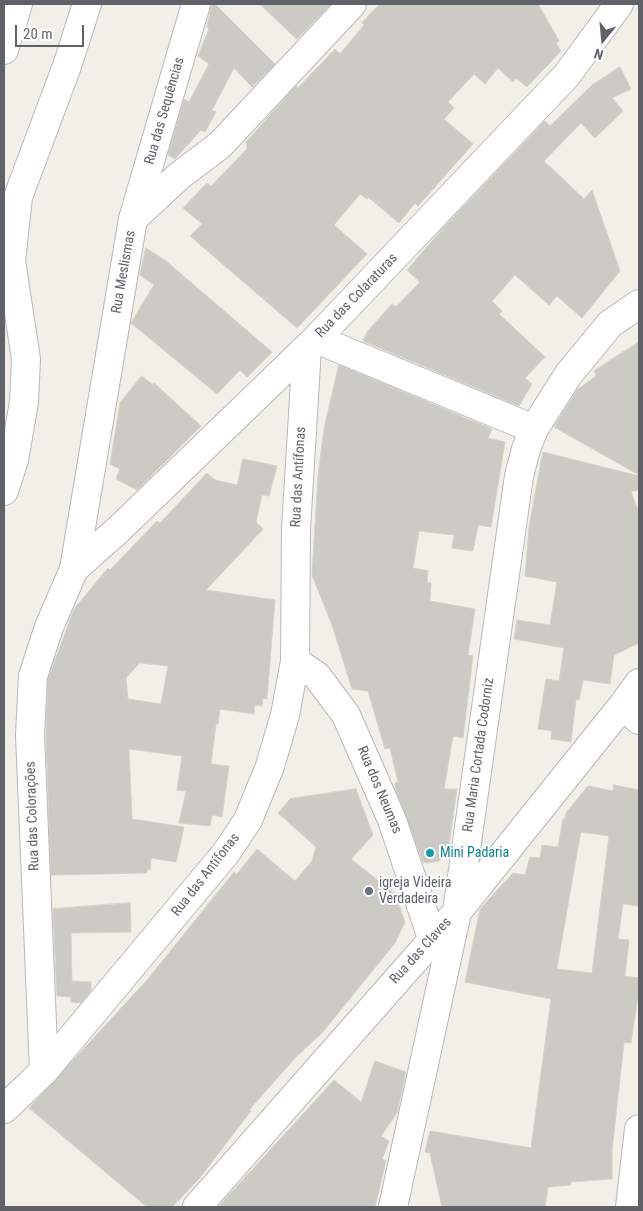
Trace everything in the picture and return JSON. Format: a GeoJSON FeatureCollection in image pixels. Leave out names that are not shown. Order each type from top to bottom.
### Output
{"type":"FeatureCollection","features":[{"type":"Feature","properties":{"kind":"street"},"geometry":{"type":"LineString","coordinates":[[4,50],[18,4]]}},
{"type":"Feature","properties":{"kind":"street"},"geometry":{"type":"LineString","coordinates":[[4,492],[14,460],[24,402],[26,359],[11,261],[18,197],[67,66],[87,4]]}},
{"type":"Feature","properties":{"kind":"street","name":"Rua das Sequências"},"geometry":{"type":"LineString","coordinates":[[133,219],[196,4]]}},
{"type":"Feature","properties":{"kind":"street","name":"Rua Meslismas"},"geometry":{"type":"LineString","coordinates":[[74,568],[133,219],[179,176],[220,145],[352,4]]}},
{"type":"Feature","properties":{"kind":"street","name":"Rua das Colaraturas"},"geometry":{"type":"LineString","coordinates":[[74,568],[119,529],[312,343],[567,75],[619,4]]}},
{"type":"Feature","properties":{"kind":"street","name":"Rua Maria Cortada Codorniz"},"geometry":{"type":"LineString","coordinates":[[393,1207],[456,912],[519,476],[526,449],[534,429],[568,375],[610,324],[639,304]]}},
{"type":"Feature","properties":{"kind":"street"},"geometry":{"type":"LineString","coordinates":[[312,343],[534,429]]}},
{"type":"Feature","properties":{"kind":"street","name":"Rua das Antífonas"},"geometry":{"type":"LineString","coordinates":[[4,1109],[44,1071],[226,853],[248,820],[270,766],[285,715],[294,661],[296,529],[312,343]]}},
{"type":"Feature","properties":{"kind":"street","name":"Rua das Colorações"},"geometry":{"type":"LineString","coordinates":[[44,1071],[30,734],[33,676],[49,628],[74,568]]}},
{"type":"Feature","properties":{"kind":"street","name":"Rua dos Neumas"},"geometry":{"type":"LineString","coordinates":[[294,661],[317,676],[346,715],[392,820],[432,938]]}},
{"type":"Feature","properties":{"kind":"street","name":"Rua das Claves"},"geometry":{"type":"LineString","coordinates":[[197,1207],[631,712],[639,683]]}},
{"type":"Feature","properties":{"kind":"street"},"geometry":{"type":"LineString","coordinates":[[630,1207],[639,1129]]}},
{"type":"Feature","properties":{"kind":"building"},"geometry":{"type":"Polygon","coordinates":[[[212,4],[215,4],[275,64],[252,87],[234,68],[212,110],[216,112],[205,132],[201,130],[175,159],[168,155],[184,99],[189,102],[209,64],[198,56],[209,29],[207,27],[212,4]]]}},
{"type":"Feature","properties":{"kind":"building"},"geometry":{"type":"Polygon","coordinates":[[[260,4],[331,4],[297,39],[260,4]]]}},
{"type":"Feature","properties":{"kind":"building"},"geometry":{"type":"Polygon","coordinates":[[[380,4],[538,4],[559,41],[556,43],[561,51],[527,87],[516,78],[513,82],[498,68],[485,84],[474,74],[448,102],[454,108],[444,119],[473,144],[418,206],[415,203],[399,223],[368,197],[367,199],[360,194],[334,225],[367,254],[297,328],[190,236],[202,224],[183,208],[207,183],[211,186],[247,149],[246,142],[296,86],[298,88],[335,49],[340,54],[364,25],[362,23],[380,4]]]}},
{"type":"Feature","properties":{"kind":"building"},"geometry":{"type":"Polygon","coordinates":[[[620,67],[631,89],[612,98],[623,111],[595,138],[581,123],[544,161],[584,199],[592,190],[620,271],[582,318],[557,296],[549,305],[515,275],[492,301],[502,311],[499,314],[545,357],[525,378],[532,384],[519,406],[363,341],[367,332],[392,304],[396,307],[420,282],[407,270],[444,227],[545,121],[550,126],[592,85],[620,67]]]}},
{"type":"Feature","properties":{"kind":"building"},"geometry":{"type":"Polygon","coordinates":[[[146,248],[166,261],[272,352],[247,377],[240,370],[217,394],[131,323],[154,285],[140,275],[146,248]]]}},
{"type":"Feature","properties":{"kind":"building"},"geometry":{"type":"Polygon","coordinates":[[[639,342],[639,475],[554,427],[577,390],[596,376],[594,371],[639,342]]]}},
{"type":"Feature","properties":{"kind":"building"},"geometry":{"type":"Polygon","coordinates":[[[339,365],[492,429],[488,438],[505,442],[491,527],[478,525],[473,551],[452,548],[454,535],[419,531],[413,568],[428,571],[427,583],[431,583],[430,601],[475,609],[468,655],[473,656],[463,738],[453,736],[444,789],[457,789],[448,852],[439,861],[423,862],[396,791],[395,783],[398,782],[390,748],[385,749],[368,691],[352,689],[332,625],[312,575],[318,476],[324,429],[339,365]]]}},
{"type":"Feature","properties":{"kind":"building"},"geometry":{"type":"Polygon","coordinates":[[[142,376],[153,385],[154,383],[201,426],[137,490],[116,479],[120,469],[110,464],[120,403],[142,376]]]}},
{"type":"Feature","properties":{"kind":"building"},"geometry":{"type":"Polygon","coordinates":[[[543,452],[639,476],[639,490],[631,491],[639,513],[639,643],[614,655],[610,684],[583,680],[579,700],[576,699],[571,742],[551,739],[552,731],[538,729],[546,679],[559,681],[564,648],[514,639],[517,620],[550,625],[557,582],[525,576],[529,527],[543,452]]]}},
{"type":"Feature","properties":{"kind":"building"},"geometry":{"type":"Polygon","coordinates":[[[243,459],[277,466],[269,496],[262,495],[256,522],[263,529],[206,590],[275,600],[267,699],[263,698],[262,706],[255,705],[254,714],[220,709],[218,724],[216,724],[211,764],[229,766],[222,817],[212,815],[210,826],[179,823],[186,791],[177,790],[182,756],[129,749],[132,819],[184,827],[176,862],[151,858],[150,870],[147,869],[147,873],[51,875],[46,735],[48,679],[74,609],[108,568],[110,570],[157,521],[160,523],[207,473],[215,480],[237,485],[243,459]],[[140,663],[126,678],[128,699],[161,704],[168,666],[140,663]]]}},
{"type":"Feature","properties":{"kind":"building"},"geometry":{"type":"Polygon","coordinates":[[[614,785],[639,790],[639,906],[623,904],[618,939],[629,940],[625,976],[639,978],[639,988],[631,1043],[624,1042],[612,1150],[612,1179],[571,1182],[571,1185],[548,1187],[545,1207],[442,1207],[430,1153],[425,1152],[430,1131],[531,1148],[551,999],[465,982],[480,909],[513,873],[525,875],[530,857],[540,858],[542,845],[558,847],[563,819],[565,819],[566,813],[588,786],[613,791],[614,785]],[[581,832],[557,969],[592,973],[609,836],[581,832]]]}},
{"type":"Feature","properties":{"kind":"building"},"geometry":{"type":"Polygon","coordinates":[[[356,789],[373,835],[351,859],[395,894],[405,922],[395,943],[322,1033],[296,1057],[249,1110],[251,1111],[198,1180],[172,1207],[147,1207],[29,1108],[148,979],[234,872],[237,874],[257,849],[295,881],[312,861],[316,847],[278,813],[290,799],[356,789]]]}},
{"type":"Feature","properties":{"kind":"building"},"geometry":{"type":"Polygon","coordinates":[[[130,903],[131,932],[71,933],[72,981],[91,982],[91,991],[81,1003],[71,1002],[71,997],[57,996],[53,909],[130,903]]]}},
{"type":"Feature","properties":{"kind":"building"},"geometry":{"type":"Polygon","coordinates":[[[375,1061],[406,1072],[397,1113],[381,1136],[389,1141],[382,1159],[386,1161],[375,1207],[218,1207],[334,1080],[361,1102],[375,1061]]]}},
{"type":"Feature","properties":{"kind":"place","name":"Mini Padaria"},"geometry":{"type":"Point","coordinates":[430,853]}},
{"type":"Feature","properties":{"kind":"place","name":"igreja Videira Verdadeira"},"geometry":{"type":"Point","coordinates":[369,891]}}]}
